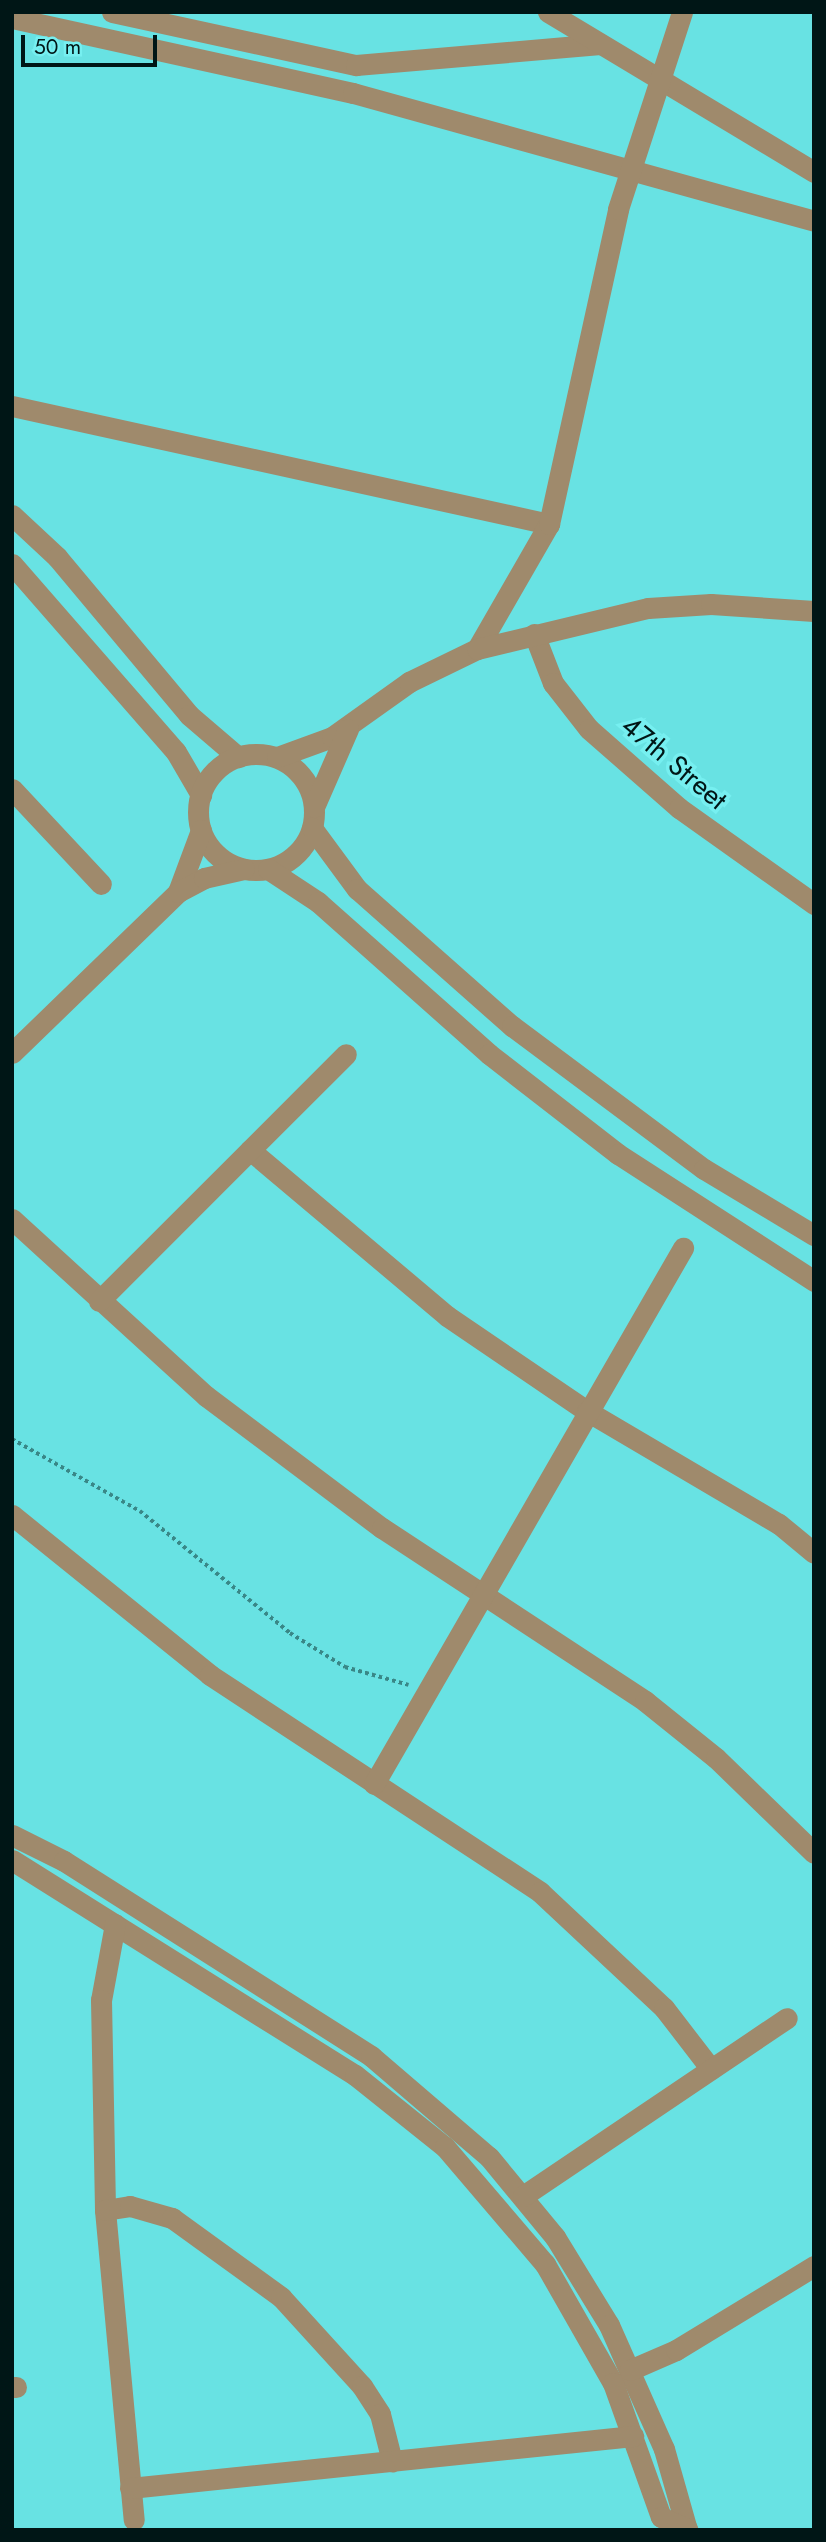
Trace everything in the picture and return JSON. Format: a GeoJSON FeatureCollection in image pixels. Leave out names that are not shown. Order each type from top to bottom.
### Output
{"type":"FeatureCollection","features":[{"type":"Feature","properties":{"kind":"street"},"geometry":{"type":"LineString","coordinates":[[112,12],[356,65],[600,44]]}},
{"type":"Feature","properties":{"kind":"street"},"geometry":{"type":"LineString","coordinates":[[548,12],[814,172]]}},
{"type":"Feature","properties":{"kind":"street"},"geometry":{"type":"LineString","coordinates":[[477,649],[549,524],[618,209],[682,12]]}},
{"type":"Feature","properties":{"kind":"street"},"geometry":{"type":"LineString","coordinates":[[12,18],[354,93],[814,221]]}},
{"type":"Feature","properties":{"kind":"street"},"geometry":{"type":"LineString","coordinates":[[12,407],[549,524]]}},
{"type":"Feature","properties":{"kind":"street"},"geometry":{"type":"LineString","coordinates":[[12,514],[57,556],[189,715],[238,757]]}},
{"type":"Feature","properties":{"kind":"street"},"geometry":{"type":"LineString","coordinates":[[12,564],[176,752],[201,795]]}},
{"type":"Feature","properties":{"kind":"street"},"geometry":{"type":"LineString","coordinates":[[178,892],[201,830],[201,795],[214,772],[238,757],[277,757],[349,727],[409,682],[477,649],[618,613],[679,605],[814,611]]}},
{"type":"Feature","properties":{"kind":"street","name":"47th Street"},"geometry":{"type":"LineString","coordinates":[[534,634],[553,683],[589,729],[679,808],[814,904]]}},
{"type":"Feature","properties":{"kind":"street"},"geometry":{"type":"LineString","coordinates":[[12,1053],[178,892],[204,878],[244,869],[268,869],[296,855],[313,818],[328,766],[349,727]]}},
{"type":"Feature","properties":{"kind":"street"},"geometry":{"type":"LineString","coordinates":[[277,757],[298,772],[313,818],[357,889],[512,1026],[704,1169],[814,1235]]}},
{"type":"Feature","properties":{"kind":"street"},"geometry":{"type":"LineString","coordinates":[[12,789],[101,884]]}},
{"type":"Feature","properties":{"kind":"street"},"geometry":{"type":"LineString","coordinates":[[201,830],[213,851],[244,869]]}},
{"type":"Feature","properties":{"kind":"street"},"geometry":{"type":"LineString","coordinates":[[268,869],[318,902],[489,1054],[618,1154],[814,1281]]}},
{"type":"Feature","properties":{"kind":"street"},"geometry":{"type":"LineString","coordinates":[[99,1301],[346,1054]]}},
{"type":"Feature","properties":{"kind":"street"},"geometry":{"type":"LineString","coordinates":[[250,1150],[447,1316],[587,1411],[683,1463],[814,1553]]}},
{"type":"Feature","properties":{"kind":"street"},"geometry":{"type":"LineString","coordinates":[[12,1219],[206,1396],[382,1528],[645,1701],[716,1758],[814,1853]]}},
{"type":"Feature","properties":{"kind":"street"},"geometry":{"type":"LineString","coordinates":[[374,1784],[683,1248]]}},
{"type":"Feature","properties":{"kind":"street"},"geometry":{"type":"LineString","coordinates":[[12,1515],[210,1675],[540,1892],[664,2008],[711,2068]]}},
{"type":"Feature","properties":{"kind":"street"},"geometry":{"type":"LineString","coordinates":[[12,1835],[64,1861],[371,2056],[452,2120],[523,2196],[583,2280],[630,2370],[664,2449],[687,2529]]}},
{"type":"Feature","properties":{"kind":"street"},"geometry":{"type":"LineString","coordinates":[[12,1860],[355,2075],[454,2156],[545,2264],[588,2335],[633,2436],[661,2517],[687,2529]]}},
{"type":"Feature","properties":{"kind":"street"},"geometry":{"type":"LineString","coordinates":[[115,1924],[101,2000],[104,2210],[134,2520]]}},
{"type":"Feature","properties":{"kind":"street"},"geometry":{"type":"LineString","coordinates":[[523,2196],[787,2018]]}},
{"type":"Feature","properties":{"kind":"street"},"geometry":{"type":"LineString","coordinates":[[104,2210],[130,2206],[172,2218],[281,2297],[362,2386],[380,2414],[392,2461]]}},
{"type":"Feature","properties":{"kind":"street"},"geometry":{"type":"LineString","coordinates":[[630,2370],[676,2350],[814,2266]]}},
{"type":"Feature","properties":{"kind":"street"},"geometry":{"type":"LineString","coordinates":[[130,2488],[633,2436]]}},
{"type":"Feature","properties":{"kind":"path"},"geometry":{"type":"LineString","coordinates":[[12,1438],[140,1511],[290,1633],[345,1667],[428,1689]]}}]}
